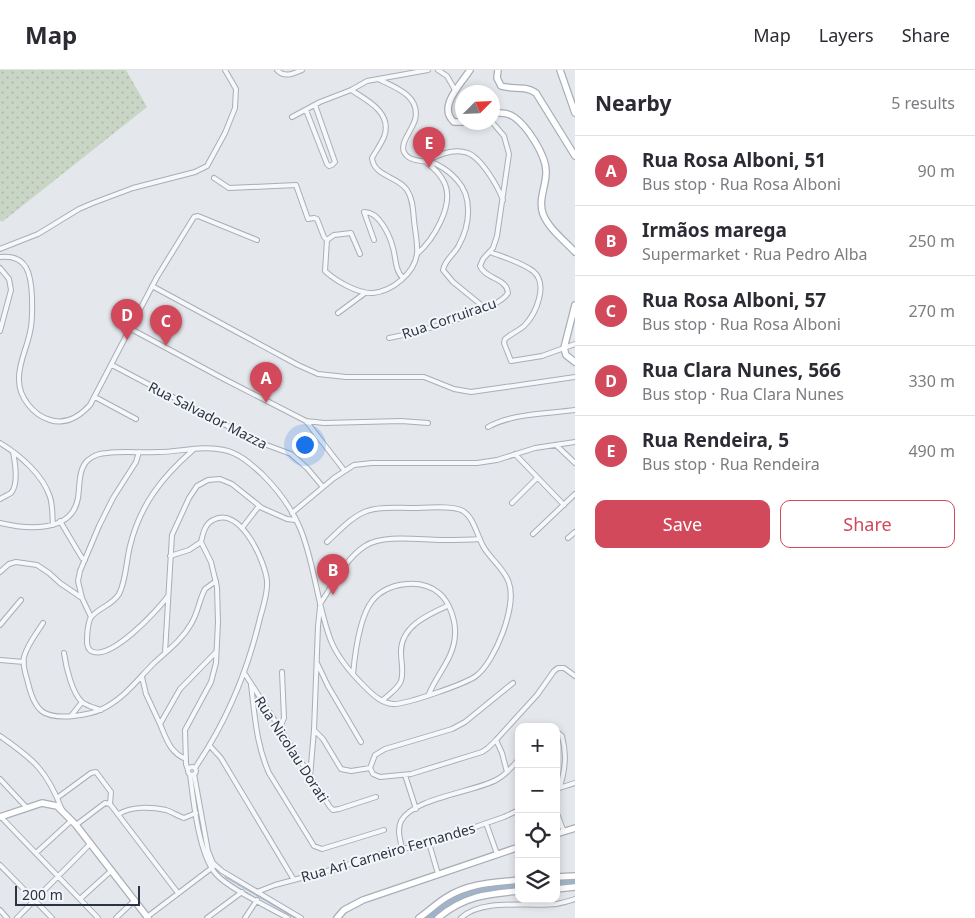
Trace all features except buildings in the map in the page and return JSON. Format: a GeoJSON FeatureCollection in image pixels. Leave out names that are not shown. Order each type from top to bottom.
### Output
{"type":"FeatureCollection","features":[{"type":"Feature","properties":{"kind":"street"},"geometry":{"type":"LineString","coordinates":[[0,250],[38,234],[75,211],[92,203],[133,188],[182,176],[207,166],[225,133],[235,108],[236,89],[225,70]]}},
{"type":"Feature","properties":{"kind":"street"},"geometry":{"type":"LineString","coordinates":[[277,70],[282,75],[302,70]]}},
{"type":"Feature","properties":{"kind":"street"},"geometry":{"type":"LineString","coordinates":[[292,117],[315,104],[351,90],[362,83],[428,70]]}},
{"type":"Feature","properties":{"kind":"street"},"geometry":{"type":"LineString","coordinates":[[438,70],[447,76],[455,92],[448,105],[449,116],[455,122]]}},
{"type":"Feature","properties":{"kind":"street"},"geometry":{"type":"LineString","coordinates":[[460,85],[470,70]]}},
{"type":"Feature","properties":{"kind":"street"},"geometry":{"type":"LineString","coordinates":[[498,70],[498,81],[501,86],[529,89],[536,94],[575,156]]}},
{"type":"Feature","properties":{"kind":"street"},"geometry":{"type":"LineString","coordinates":[[560,70],[575,113]]}},
{"type":"Feature","properties":{"kind":"street"},"geometry":{"type":"LineString","coordinates":[[378,79],[402,90],[412,101],[416,115],[405,140],[404,151],[406,155],[411,158],[434,163],[451,174],[459,183],[465,195],[468,206],[467,224],[460,243],[443,270],[453,282],[485,308]]}},
{"type":"Feature","properties":{"kind":"street"},"geometry":{"type":"LineString","coordinates":[[338,313],[364,293],[392,287],[413,266],[417,254],[412,201],[409,193],[399,182],[379,172],[372,161],[385,131],[383,116],[378,108],[351,90]]}},
{"type":"Feature","properties":{"kind":"street"},"geometry":{"type":"LineString","coordinates":[[306,110],[326,164],[328,166],[332,165],[335,162],[315,104]]}},
{"type":"Feature","properties":{"kind":"street"},"geometry":{"type":"LineString","coordinates":[[500,113],[513,116],[524,127],[536,144],[546,167],[542,212],[550,226],[575,252]]}},
{"type":"Feature","properties":{"kind":"street"},"geometry":{"type":"LineString","coordinates":[[500,130],[508,147],[509,154],[497,236],[494,248],[490,252],[529,268],[536,274],[540,282],[538,301],[531,317],[522,328],[506,338],[504,343],[511,361],[542,356],[575,344]]}},
{"type":"Feature","properties":{"kind":"street"},"geometry":{"type":"LineString","coordinates":[[425,161],[447,152],[467,152],[487,171],[498,188],[503,202]]}},
{"type":"Feature","properties":{"kind":"street"},"geometry":{"type":"LineString","coordinates":[[417,254],[439,226],[447,193],[445,183],[425,161]]}},
{"type":"Feature","properties":{"kind":"street"},"geometry":{"type":"LineString","coordinates":[[214,178],[229,188],[296,185],[308,219],[317,219],[327,240],[325,271],[364,293]]}},
{"type":"Feature","properties":{"kind":"street"},"geometry":{"type":"LineString","coordinates":[[374,240],[364,212],[372,214],[384,228],[393,247],[398,272],[403,278]]}},
{"type":"Feature","properties":{"kind":"street"},"geometry":{"type":"LineString","coordinates":[[0,257],[16,258],[24,265],[30,275],[32,321],[19,380],[25,400],[40,416],[60,421],[71,420],[90,406],[152,286],[192,220],[198,216],[257,240]]}},
{"type":"Feature","properties":{"kind":"street"},"geometry":{"type":"LineString","coordinates":[[327,240],[334,235],[351,233],[360,254]]}},
{"type":"Feature","properties":{"kind":"street","name":"Rua Corruiracu"},"geometry":{"type":"LineString","coordinates":[[389,338],[443,323],[504,299],[508,291],[503,283],[486,274],[481,267],[483,259],[490,252]]}},
{"type":"Feature","properties":{"kind":"street"},"geometry":{"type":"LineString","coordinates":[[0,268],[9,279],[11,290],[0,330]]}},
{"type":"Feature","properties":{"kind":"street"},"geometry":{"type":"LineString","coordinates":[[152,286],[318,374],[346,377],[424,377],[457,390],[471,392],[575,378]]}},
{"type":"Feature","properties":{"kind":"street"},"geometry":{"type":"LineString","coordinates":[[575,305],[564,348],[566,356],[575,362]]}},
{"type":"Feature","properties":{"kind":"street"},"geometry":{"type":"LineString","coordinates":[[131,329],[306,420],[324,423],[401,421],[428,423]]}},
{"type":"Feature","properties":{"kind":"street","name":"Rua Salvador Mazza"},"geometry":{"type":"LineString","coordinates":[[112,365],[256,442],[291,454],[301,462],[323,487]]}},
{"type":"Feature","properties":{"kind":"street"},"geometry":{"type":"LineString","coordinates":[[95,398],[136,419]]}},
{"type":"Feature","properties":{"kind":"street"},"geometry":{"type":"LineString","coordinates":[[488,427],[514,418],[575,410]]}},
{"type":"Feature","properties":{"kind":"street"},"geometry":{"type":"LineString","coordinates":[[306,420],[344,470]]}},
{"type":"Feature","properties":{"kind":"street"},"geometry":{"type":"LineString","coordinates":[[292,513],[344,470],[361,464],[471,464],[490,461],[535,448],[575,442]]}},
{"type":"Feature","properties":{"kind":"street"},"geometry":{"type":"LineString","coordinates":[[0,443],[25,461],[48,492],[52,505],[53,525]]}},
{"type":"Feature","properties":{"kind":"street"},"geometry":{"type":"LineString","coordinates":[[556,445],[575,463]]}},
{"type":"Feature","properties":{"kind":"street"},"geometry":{"type":"LineString","coordinates":[[91,617],[118,597],[130,544],[142,513],[153,492],[164,477],[193,450]]}},
{"type":"Feature","properties":{"kind":"street"},"geometry":{"type":"LineString","coordinates":[[0,523],[36,528],[53,525],[60,521],[75,508],[82,470],[87,461],[106,452],[222,450],[242,458],[272,484],[292,513],[302,536],[333,646],[353,674],[382,700],[390,704],[398,704],[467,681],[479,673],[492,654],[504,628],[511,592],[506,577],[483,547],[466,513],[458,509],[373,509],[364,512],[327,542]]}},
{"type":"Feature","properties":{"kind":"street"},"geometry":{"type":"LineString","coordinates":[[0,500],[11,492],[13,488],[13,452]]}},
{"type":"Feature","properties":{"kind":"street"},"geometry":{"type":"LineString","coordinates":[[139,452],[136,462],[113,498],[99,526],[78,576],[82,598],[91,617],[86,643],[87,647],[92,652],[100,652],[112,647],[154,613],[168,596]]}},
{"type":"Feature","properties":{"kind":"street"},"geometry":{"type":"LineString","coordinates":[[515,454],[564,505]]}},
{"type":"Feature","properties":{"kind":"street"},"geometry":{"type":"LineString","coordinates":[[165,653],[172,536],[189,498],[201,483],[215,478],[226,480],[259,506],[287,519],[295,520]]}},
{"type":"Feature","properties":{"kind":"street"},"geometry":{"type":"LineString","coordinates":[[512,502],[537,478]]}},
{"type":"Feature","properties":{"kind":"street"},"geometry":{"type":"LineString","coordinates":[[533,534],[575,494]]}},
{"type":"Feature","properties":{"kind":"street"},"geometry":{"type":"LineString","coordinates":[[242,528],[259,506]]}},
{"type":"Feature","properties":{"kind":"street"},"geometry":{"type":"LineString","coordinates":[[288,918],[219,878],[204,854],[196,813],[191,770],[210,746],[226,719],[245,674],[258,629],[267,585],[264,564],[251,540],[242,528],[232,520],[219,518],[208,524],[203,532],[201,542],[209,556],[216,582],[218,599],[217,652],[213,676],[186,730],[186,760],[191,770],[210,857],[222,871],[301,918]]}},
{"type":"Feature","properties":{"kind":"street"},"geometry":{"type":"LineString","coordinates":[[60,521],[85,560]]}},
{"type":"Feature","properties":{"kind":"street"},"geometry":{"type":"LineString","coordinates":[[568,538],[575,532]]}},
{"type":"Feature","properties":{"kind":"street"},"geometry":{"type":"LineString","coordinates":[[310,776],[320,605],[348,563],[357,552],[370,543],[380,540],[480,539]]}},
{"type":"Feature","properties":{"kind":"street"},"geometry":{"type":"LineString","coordinates":[[170,556],[188,550],[201,542]]}},
{"type":"Feature","properties":{"kind":"street"},"geometry":{"type":"LineString","coordinates":[[0,572],[9,564],[31,563],[43,568],[60,583],[82,598]]}},
{"type":"Feature","properties":{"kind":"street"},"geometry":{"type":"LineString","coordinates":[[43,624],[27,649],[24,662],[31,695],[41,710],[50,716],[86,714],[101,710],[130,690],[190,627],[198,610],[204,589],[216,582]]}},
{"type":"Feature","properties":{"kind":"street"},"geometry":{"type":"LineString","coordinates":[[353,674],[358,637],[370,603],[382,592],[399,585],[418,585],[439,593],[447,606],[455,626],[455,640],[450,656],[435,680],[429,694]]}},
{"type":"Feature","properties":{"kind":"street"},"geometry":{"type":"LineString","coordinates":[[0,625],[21,600]]}},
{"type":"Feature","properties":{"kind":"street"},"geometry":{"type":"LineString","coordinates":[[382,700],[401,682],[401,648],[410,628],[418,621],[447,606]]}},
{"type":"Feature","properties":{"kind":"street"},"geometry":{"type":"LineString","coordinates":[[160,724],[180,690],[217,652]]}},
{"type":"Feature","properties":{"kind":"street"},"geometry":{"type":"LineString","coordinates":[[64,653],[68,673],[82,702],[101,710]]}},
{"type":"Feature","properties":{"kind":"street"},"geometry":{"type":"LineString","coordinates":[[0,660],[24,662]]}},
{"type":"Feature","properties":{"kind":"street"},"geometry":{"type":"LineString","coordinates":[[316,661],[328,686],[361,742]]}},
{"type":"Feature","properties":{"kind":"street"},"geometry":{"type":"LineString","coordinates":[[513,683],[465,722],[452,729],[385,749],[375,755],[370,768],[373,774],[380,777],[404,775],[482,752],[496,740],[537,695],[556,670],[565,668],[575,676]]}},
{"type":"Feature","properties":{"kind":"street"},"geometry":{"type":"LineString","coordinates":[[280,728],[284,718],[282,672]]}},
{"type":"Feature","properties":{"kind":"street","name":"Rua Nicolau Dorati"},"geometry":{"type":"LineString","coordinates":[[245,674],[326,803],[333,810],[376,797]]}},
{"type":"Feature","properties":{"kind":"street"},"geometry":{"type":"LineString","coordinates":[[142,677],[146,694],[173,751],[186,760]]}},
{"type":"Feature","properties":{"kind":"street"},"geometry":{"type":"LineString","coordinates":[[251,685],[256,733],[264,762],[314,846],[322,849],[384,830]]}},
{"type":"Feature","properties":{"kind":"street"},"geometry":{"type":"LineString","coordinates":[[70,716],[82,702]]}},
{"type":"Feature","properties":{"kind":"street"},"geometry":{"type":"LineString","coordinates":[[314,730],[323,739],[341,769],[351,771],[370,768]]}},
{"type":"Feature","properties":{"kind":"street"},"geometry":{"type":"LineString","coordinates":[[560,734],[562,736],[566,758],[560,783]]}},
{"type":"Feature","properties":{"kind":"street"},"geometry":{"type":"LineString","coordinates":[[0,736],[34,761],[46,776],[62,810]]}},
{"type":"Feature","properties":{"kind":"street"},"geometry":{"type":"LineString","coordinates":[[496,740],[508,772]]}},
{"type":"Feature","properties":{"kind":"street"},"geometry":{"type":"LineString","coordinates":[[210,746],[226,767],[294,880]]}},
{"type":"Feature","properties":{"kind":"street"},"geometry":{"type":"LineString","coordinates":[[402,848],[399,832],[400,824],[407,814],[434,801],[496,780],[508,772],[515,764]]}},
{"type":"Feature","properties":{"kind":"street"},"geometry":{"type":"LineString","coordinates":[[57,798],[96,772],[111,792],[110,804]]}},
{"type":"Feature","properties":{"kind":"street"},"geometry":{"type":"LineString","coordinates":[[404,775],[416,809]]}},
{"type":"Feature","properties":{"kind":"street"},"geometry":{"type":"LineString","coordinates":[[0,779],[27,808]]}},
{"type":"Feature","properties":{"kind":"street"},"geometry":{"type":"LineString","coordinates":[[560,787],[575,783]]}},
{"type":"Feature","properties":{"kind":"street"},"geometry":{"type":"LineString","coordinates":[[98,918],[0,817],[45,803],[57,806],[74,822],[148,917],[216,865]]}},
{"type":"Feature","properties":{"kind":"street"},"geometry":{"type":"LineString","coordinates":[[36,853],[74,822],[105,803],[110,804],[178,893]]}},
{"type":"Feature","properties":{"kind":"street"},"geometry":{"type":"LineString","coordinates":[[119,814],[129,809],[165,810],[184,818],[196,813]]}},
{"type":"Feature","properties":{"kind":"street","name":"Rua Ari Carneiro Fernandes"},"geometry":{"type":"LineString","coordinates":[[257,892],[372,856],[429,843],[515,812]]}},
{"type":"Feature","properties":{"kind":"street"},"geometry":{"type":"LineString","coordinates":[[557,813],[564,832]]}},
{"type":"Feature","properties":{"kind":"street"},"geometry":{"type":"LineString","coordinates":[[486,823],[497,854]]}},
{"type":"Feature","properties":{"kind":"street"},"geometry":{"type":"LineString","coordinates":[[560,833],[575,828]]}},
{"type":"Feature","properties":{"kind":"street"},"geometry":{"type":"LineString","coordinates":[[17,918],[91,843]]}},
{"type":"Feature","properties":{"kind":"street"},"geometry":{"type":"LineString","coordinates":[[429,843],[438,874]]}},
{"type":"Feature","properties":{"kind":"street"},"geometry":{"type":"LineString","coordinates":[[337,918],[344,910],[355,903],[515,848]]}},
{"type":"Feature","properties":{"kind":"street"},"geometry":{"type":"LineString","coordinates":[[0,865],[52,918]]}},
{"type":"Feature","properties":{"kind":"street"},"geometry":{"type":"LineString","coordinates":[[80,899],[112,870]]}},
{"type":"Feature","properties":{"kind":"street"},"geometry":{"type":"LineString","coordinates":[[219,878],[222,871]]}},
{"type":"Feature","properties":{"kind":"street"},"geometry":{"type":"LineString","coordinates":[[560,877],[575,876]]}},
{"type":"Feature","properties":{"kind":"street"},"geometry":{"type":"LineString","coordinates":[[419,918],[442,900],[467,888],[482,884],[515,880]]}},
{"type":"Feature","properties":{"kind":"street"},"geometry":{"type":"LineString","coordinates":[[560,889],[575,887]]}},
{"type":"Feature","properties":{"kind":"street"},"geometry":{"type":"LineString","coordinates":[[438,918],[468,899],[482,895],[515,891]]}},
{"type":"Feature","properties":{"kind":"street"},"geometry":{"type":"LineString","coordinates":[[207,918],[242,892]]}},
{"type":"Feature","properties":{"kind":"street"},"geometry":{"type":"LineString","coordinates":[[461,918],[469,912],[487,907],[556,904],[575,899]]}},
{"type":"Feature","properties":{"kind":"street"},"geometry":{"type":"LineString","coordinates":[[116,918],[135,900]]}},
{"type":"Feature","properties":{"kind":"street"},"geometry":{"type":"LineString","coordinates":[[245,918],[257,900]]}},
{"type":"Feature","properties":{"kind":"street"},"geometry":{"type":"LineString","coordinates":[[0,910],[7,918]]}},
{"type":"Feature","properties":{"kind":"green space"},"geometry":{"type":"Polygon","coordinates":[[[0,70],[126,70],[147,107],[2,222],[0,220],[0,70]]]}},
{"type":"Feature","properties":{"kind":"waterway"},"geometry":{"type":"LineString","coordinates":[[225,877],[295,918]]}},
{"type":"Feature","properties":{"kind":"waterway"},"geometry":{"type":"LineString","coordinates":[[560,883],[575,881]]}},
{"type":"Feature","properties":{"kind":"waterway"},"geometry":{"type":"LineString","coordinates":[[430,918],[449,902],[465,894],[492,888],[515,886]]}},
{"type":"Feature","properties":{"kind":"place","name":"Rua Rendeira, 5"},"geometry":{"type":"Point","coordinates":[429,168]}},
{"type":"Feature","properties":{"kind":"place","name":"Rua Clara Nunes, 566"},"geometry":{"type":"Point","coordinates":[127,340]}},
{"type":"Feature","properties":{"kind":"place","name":"Rua Rosa Alboni, 57"},"geometry":{"type":"Point","coordinates":[166,346]}},
{"type":"Feature","properties":{"kind":"place","name":"Rua Rosa Alboni, 51"},"geometry":{"type":"Point","coordinates":[266,403]}},
{"type":"Feature","properties":{"kind":"place","name":"Irmãos marega"},"geometry":{"type":"Point","coordinates":[333,595]}}]}
